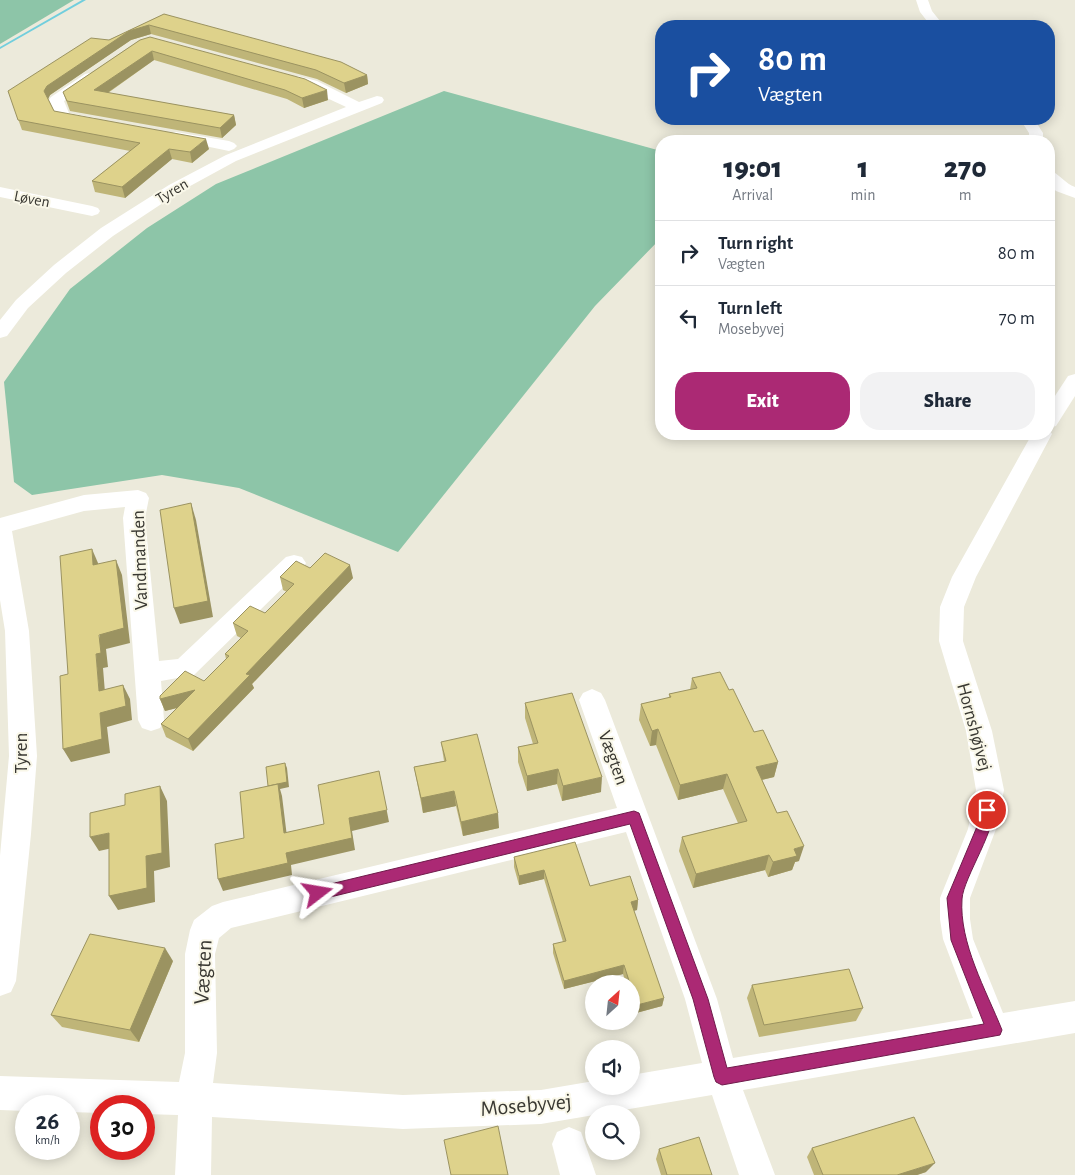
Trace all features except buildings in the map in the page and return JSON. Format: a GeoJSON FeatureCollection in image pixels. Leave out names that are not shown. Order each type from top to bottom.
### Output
{"type":"FeatureCollection","features":[{"type":"Feature","properties":{"kind":"street"},"geometry":{"type":"LineString","coordinates":[[922,0],[926,12],[933,20]]}},
{"type":"Feature","properties":{"kind":"street"},"geometry":{"type":"LineString","coordinates":[[102,123],[63,116],[56,100],[105,67]]}},
{"type":"Feature","properties":{"kind":"street"},"geometry":{"type":"LineString","coordinates":[[284,76],[312,84],[357,107]]}},
{"type":"Feature","properties":{"kind":"street","name":"Tyren"},"geometry":{"type":"LineString","coordinates":[[0,332],[22,304],[60,269],[107,232],[175,188],[231,158],[377,100]]}},
{"type":"Feature","properties":{"kind":"street"},"geometry":{"type":"LineString","coordinates":[[160,134],[229,146]]}},
{"type":"Feature","properties":{"kind":"street"},"geometry":{"type":"LineString","coordinates":[[1055,181],[1062,188],[1075,193]]}},
{"type":"Feature","properties":{"kind":"street","name":"Løven"},"geometry":{"type":"LineString","coordinates":[[0,192],[92,211]]}},
{"type":"Feature","properties":{"kind":"street","name":"Løven"},"geometry":{"type":"LineString","coordinates":[[44,220],[63,205]]}},
{"type":"Feature","properties":{"kind":"street"},"geometry":{"type":"LineString","coordinates":[[0,300],[22,304]]}},
{"type":"Feature","properties":{"kind":"street"},"geometry":{"type":"LineString","coordinates":[[1055,412],[1075,380]]}},
{"type":"Feature","properties":{"kind":"street","name":"Hornshøjvej"},"geometry":{"type":"LineString","coordinates":[[994,1030],[958,940],[955,898],[982,829],[990,790],[979,731],[951,641],[952,607],[964,577],[1039,440]]}},
{"type":"Feature","properties":{"kind":"street","name":"Vandmanden"},"geometry":{"type":"LineString","coordinates":[[0,526],[84,503],[138,498],[134,518],[151,720]]}},
{"type":"Feature","properties":{"kind":"street","name":"Tyren"},"geometry":{"type":"LineString","coordinates":[[0,526],[17,631],[23,756],[17,834],[3,928],[0,981]]}},
{"type":"Feature","properties":{"kind":"street"},"geometry":{"type":"LineString","coordinates":[[147,673],[185,668],[294,563]]}},
{"type":"Feature","properties":{"kind":"street","name":"Vægten"},"geometry":{"type":"LineString","coordinates":[[592,700],[701,999],[722,1077],[757,1175]]}},
{"type":"Feature","properties":{"kind":"street","name":"Vægten"},"geometry":{"type":"LineString","coordinates":[[193,1175],[196,1082],[201,1053],[200,954],[205,930],[223,916],[634,817]]}},
{"type":"Feature","properties":{"kind":"street","name":"Mosebyvej"},"geometry":{"type":"LineString","coordinates":[[0,1093],[196,1099],[403,1112],[540,1107],[1075,1017]]}},
{"type":"Feature","properties":{"kind":"green space"},"geometry":{"type":"Polygon","coordinates":[[[0,0],[74,0],[0,44],[0,0]]]}},
{"type":"Feature","properties":{"kind":"green space"},"geometry":{"type":"Polygon","coordinates":[[[444,91],[655,149],[655,244],[595,306],[398,552],[239,488],[162,475],[32,495],[14,482],[4,382],[70,289],[147,228],[216,184],[444,91]]]}},
{"type":"Feature","properties":{"kind":"waterway"},"geometry":{"type":"LineString","coordinates":[[0,48],[84,0]]}},
{"type":"Feature","properties":{"kind":"route"},"geometry":{"type":"LineString","coordinates":[[318,893],[634,817],[701,999],[722,1077],[994,1030],[958,940],[955,898],[982,829],[987,810]]}}]}
